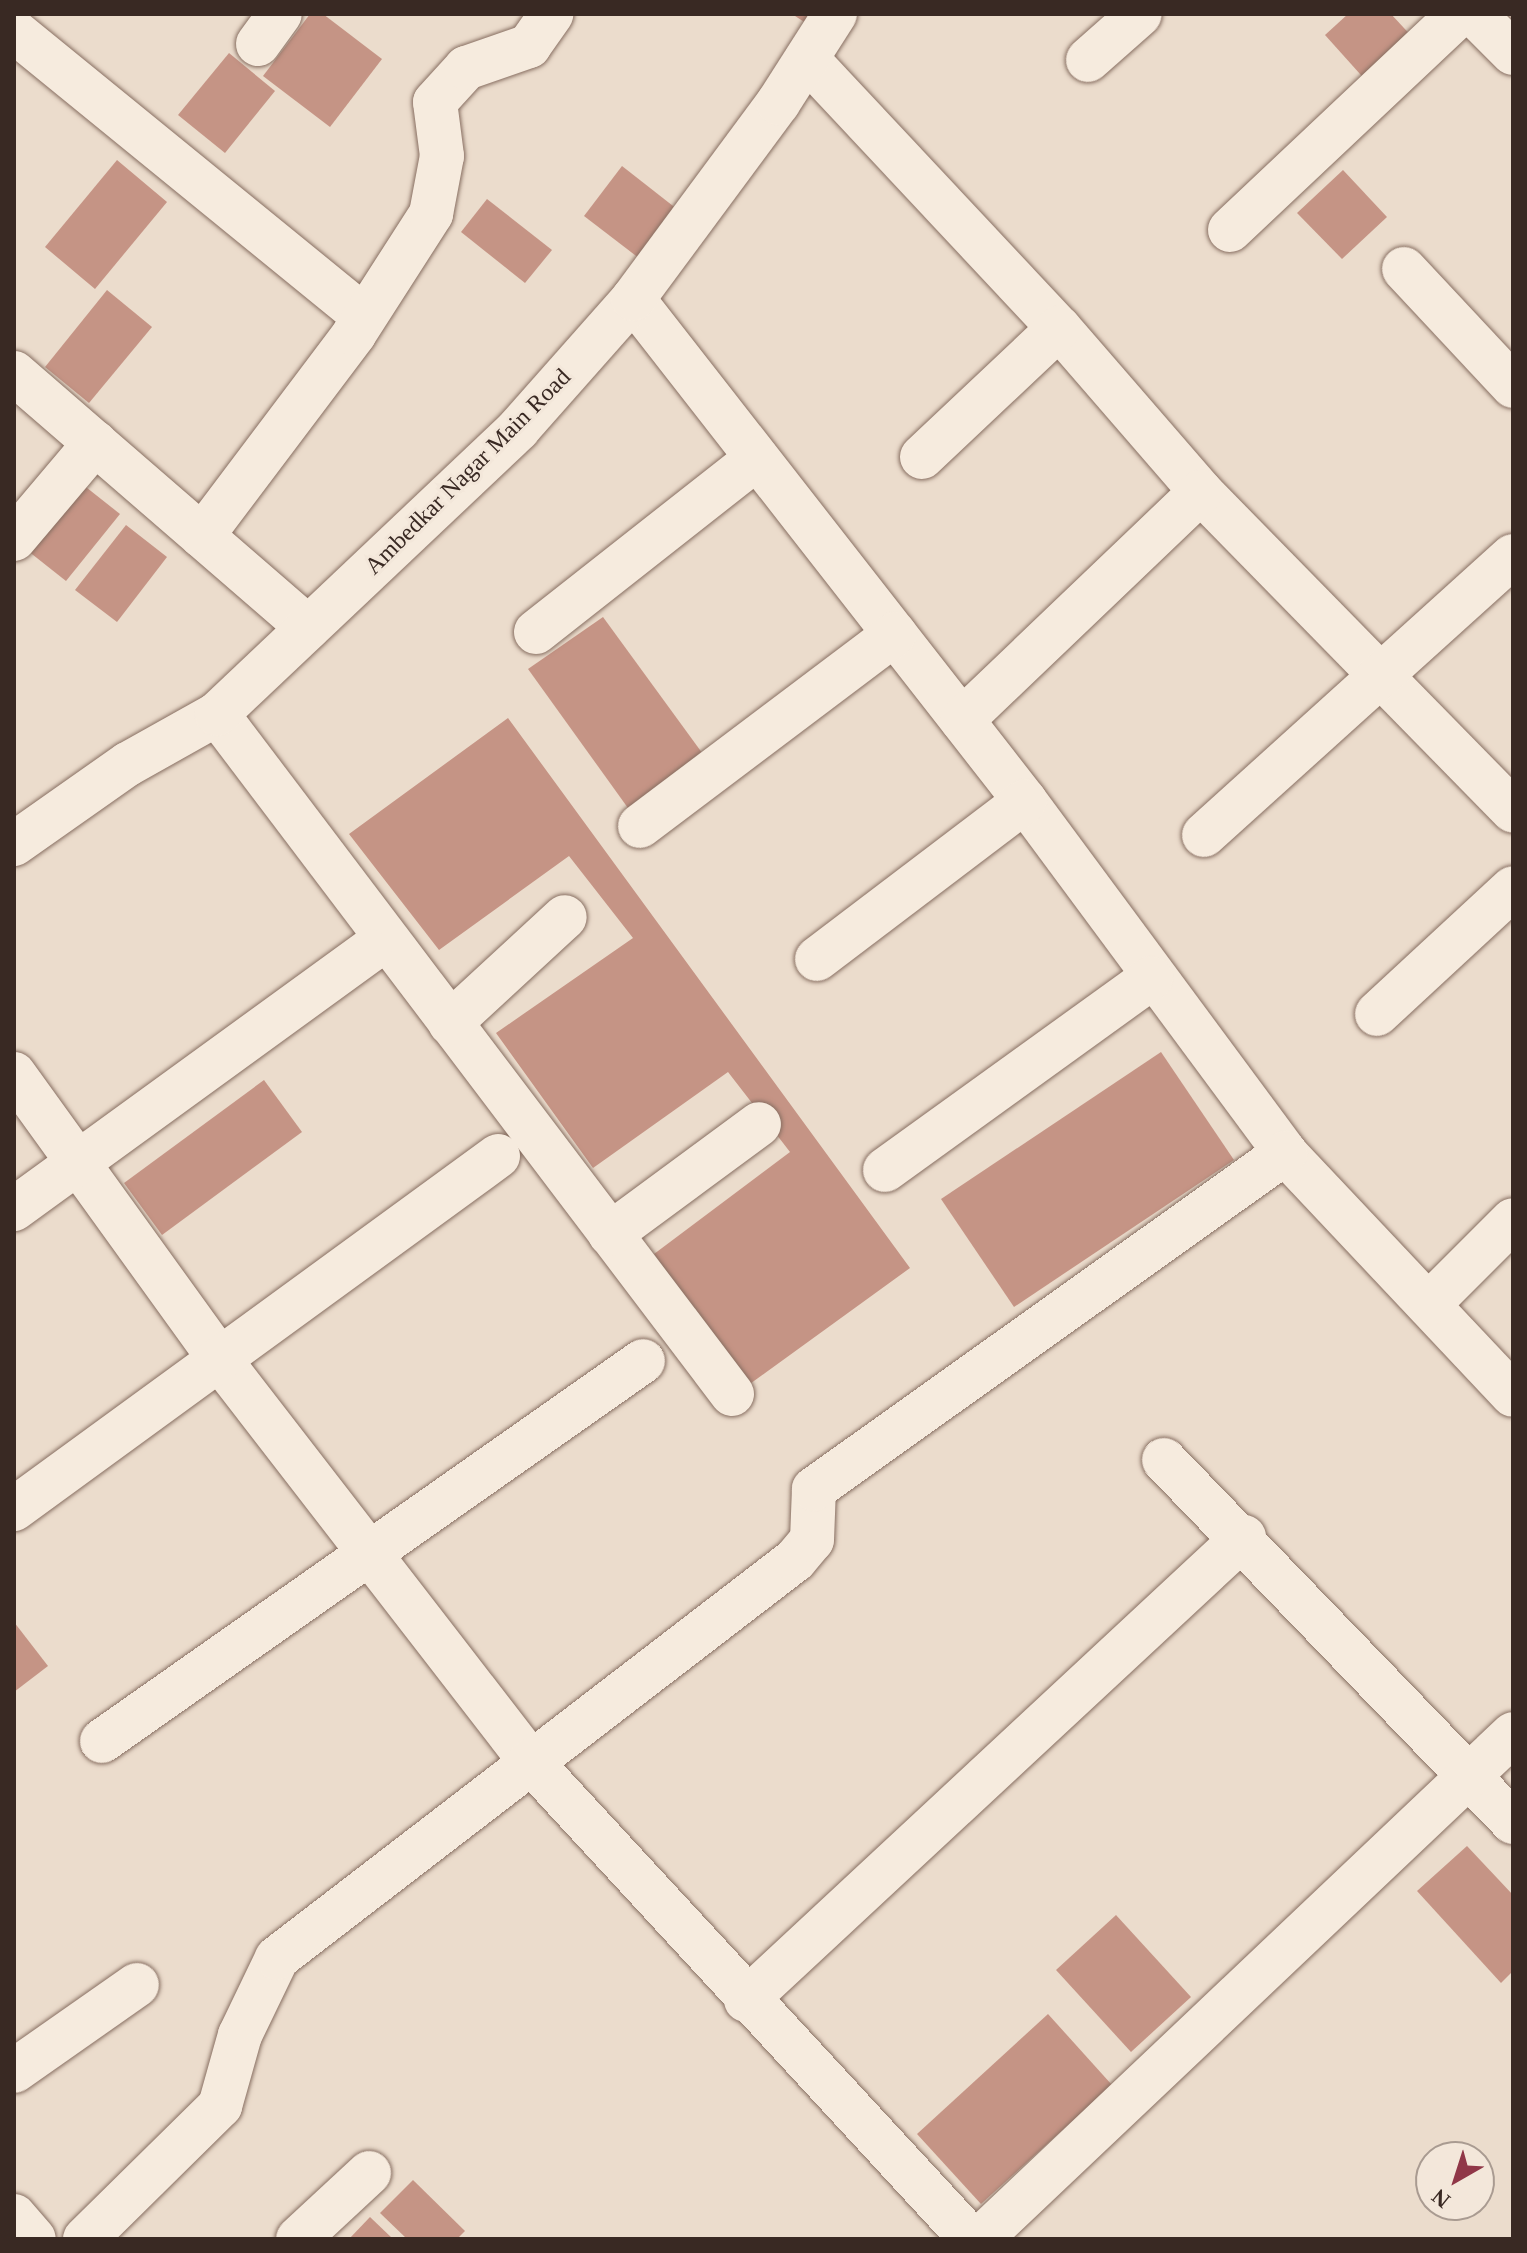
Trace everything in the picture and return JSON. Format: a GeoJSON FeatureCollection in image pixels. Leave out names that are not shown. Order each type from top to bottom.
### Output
{"type":"FeatureCollection","features":[{"type":"Feature","properties":{"kind":"street"},"geometry":{"type":"LineString","coordinates":[[202,536],[364,316],[431,214],[442,156],[435,102],[466,68],[529,46],[551,14]]}},
{"type":"Feature","properties":{"kind":"street","name":"Ambedkar Nagar Main Road"},"geometry":{"type":"LineString","coordinates":[[14,844],[128,764],[217,714],[518,429],[633,299],[807,59],[835,14]]}},
{"type":"Feature","properties":{"kind":"street"},"geometry":{"type":"LineString","coordinates":[[1088,60],[1140,14]]}},
{"type":"Feature","properties":{"kind":"street"},"geometry":{"type":"LineString","coordinates":[[1230,230],[1459,14]]}},
{"type":"Feature","properties":{"kind":"street"},"geometry":{"type":"LineString","coordinates":[[1474,14],[1513,53]]}},
{"type":"Feature","properties":{"kind":"street"},"geometry":{"type":"LineString","coordinates":[[14,31],[364,316]]}},
{"type":"Feature","properties":{"kind":"street"},"geometry":{"type":"LineString","coordinates":[[807,59],[1059,328],[1201,492],[1513,811]]}},
{"type":"Feature","properties":{"kind":"street"},"geometry":{"type":"LineString","coordinates":[[1404,269],[1513,386]]}},
{"type":"Feature","properties":{"kind":"street"},"geometry":{"type":"LineString","coordinates":[[633,299],[1025,801],[1151,978],[1285,1153],[1430,1303],[1513,1395]]}},
{"type":"Feature","properties":{"kind":"street"},"geometry":{"type":"LineString","coordinates":[[922,457],[1059,328]]}},
{"type":"Feature","properties":{"kind":"street"},"geometry":{"type":"LineString","coordinates":[[14,373],[308,628]]}},
{"type":"Feature","properties":{"kind":"street"},"geometry":{"type":"LineString","coordinates":[[14,539],[95,443]]}},
{"type":"Feature","properties":{"kind":"street"},"geometry":{"type":"LineString","coordinates":[[536,632],[757,458]]}},
{"type":"Feature","properties":{"kind":"street"},"geometry":{"type":"LineString","coordinates":[[962,720],[1201,492]]}},
{"type":"Feature","properties":{"kind":"street"},"geometry":{"type":"LineString","coordinates":[[1204,835],[1513,556]]}},
{"type":"Feature","properties":{"kind":"street"},"geometry":{"type":"LineString","coordinates":[[640,826],[895,634]]}},
{"type":"Feature","properties":{"kind":"street"},"geometry":{"type":"LineString","coordinates":[[217,714],[732,1394]]}},
{"type":"Feature","properties":{"kind":"street"},"geometry":{"type":"LineString","coordinates":[[817,959],[1025,801]]}},
{"type":"Feature","properties":{"kind":"street"},"geometry":{"type":"LineString","coordinates":[[1377,1014],[1513,888]]}},
{"type":"Feature","properties":{"kind":"street"},"geometry":{"type":"LineString","coordinates":[[450,1023],[565,917]]}},
{"type":"Feature","properties":{"kind":"street"},"geometry":{"type":"LineString","coordinates":[[14,1209],[77,1160],[369,951]]}},
{"type":"Feature","properties":{"kind":"street"},"geometry":{"type":"LineString","coordinates":[[885,1170],[1151,978]]}},
{"type":"Feature","properties":{"kind":"street"},"geometry":{"type":"LineString","coordinates":[[14,1074],[220,1360],[373,1553],[530,1761],[746,2000],[971,2239]]}},
{"type":"Feature","properties":{"kind":"street"},"geometry":{"type":"LineString","coordinates":[[610,1234],[759,1124]]}},
{"type":"Feature","properties":{"kind":"street"},"geometry":{"type":"LineString","coordinates":[[85,2239],[220,2106],[240,2035],[277,1958],[795,1560],[812,1540],[814,1489],[1285,1153]]}},
{"type":"Feature","properties":{"kind":"street"},"geometry":{"type":"LineString","coordinates":[[14,1509],[498,1156]]}},
{"type":"Feature","properties":{"kind":"street"},"geometry":{"type":"LineString","coordinates":[[1430,1303],[1513,1220]]}},
{"type":"Feature","properties":{"kind":"street"},"geometry":{"type":"LineString","coordinates":[[102,1741],[643,1361]]}},
{"type":"Feature","properties":{"kind":"street"},"geometry":{"type":"LineString","coordinates":[[1164,1460],[1244,1537],[1513,1822]]}},
{"type":"Feature","properties":{"kind":"street"},"geometry":{"type":"LineString","coordinates":[[746,2000],[1244,1537]]}},
{"type":"Feature","properties":{"kind":"street"},"geometry":{"type":"LineString","coordinates":[[980,2239],[1513,1734]]}},
{"type":"Feature","properties":{"kind":"street"},"geometry":{"type":"LineString","coordinates":[[14,2071],[137,1985]]}},
{"type":"Feature","properties":{"kind":"street"},"geometry":{"type":"LineString","coordinates":[[298,2239],[369,2173]]}},
{"type":"Feature","properties":{"kind":"street"},"geometry":{"type":"LineString","coordinates":[[14,2216],[34,2239]]}},
{"type":"Feature","properties":{"kind":"building"},"geometry":{"type":"Polygon","coordinates":[[[310,14],[323,14],[382,59],[330,127],[263,76],[310,14]]]}},
{"type":"Feature","properties":{"kind":"building"},"geometry":{"type":"Polygon","coordinates":[[[792,14],[826,14],[815,29],[792,14]]]}},
{"type":"Feature","properties":{"kind":"building"},"geometry":{"type":"Polygon","coordinates":[[[1348,14],[1391,14],[1416,41],[1369,84],[1325,35],[1348,14]]]}},
{"type":"Feature","properties":{"kind":"building"},"geometry":{"type":"Polygon","coordinates":[[[229,53],[275,91],[225,153],[178,115],[229,53]]]}},
{"type":"Feature","properties":{"kind":"building"},"geometry":{"type":"Polygon","coordinates":[[[117,160],[167,202],[95,289],[45,247],[117,160]]]}},
{"type":"Feature","properties":{"kind":"building"},"geometry":{"type":"Polygon","coordinates":[[[622,166],[682,213],[644,262],[584,216],[622,166]]]}},
{"type":"Feature","properties":{"kind":"building"},"geometry":{"type":"Polygon","coordinates":[[[1343,170],[1387,217],[1342,259],[1297,213],[1343,170]]]}},
{"type":"Feature","properties":{"kind":"building"},"geometry":{"type":"Polygon","coordinates":[[[487,199],[552,250],[525,283],[461,232],[487,199]]]}},
{"type":"Feature","properties":{"kind":"building"},"geometry":{"type":"Polygon","coordinates":[[[107,290],[152,327],[89,403],[45,367],[107,290]]]}},
{"type":"Feature","properties":{"kind":"building"},"geometry":{"type":"Polygon","coordinates":[[[77,480],[120,514],[66,581],[23,547],[77,480]]]}},
{"type":"Feature","properties":{"kind":"building"},"geometry":{"type":"Polygon","coordinates":[[[126,525],[167,557],[117,622],[75,590],[126,525]]]}},
{"type":"Feature","properties":{"kind":"building"},"geometry":{"type":"Polygon","coordinates":[[[603,617],[708,761],[633,815],[528,669],[603,617]]]}},
{"type":"Feature","properties":{"kind":"building"},"geometry":{"type":"Polygon","coordinates":[[[508,718],[910,1268],[747,1386],[654,1254],[790,1152],[728,1072],[593,1168],[496,1033],[633,938],[569,856],[439,950],[349,834],[508,718]]]}},
{"type":"Feature","properties":{"kind":"building"},"geometry":{"type":"Polygon","coordinates":[[[1161,1052],[1234,1160],[1014,1307],[941,1199],[1161,1052]]]}},
{"type":"Feature","properties":{"kind":"building"},"geometry":{"type":"Polygon","coordinates":[[[264,1080],[302,1132],[162,1235],[124,1183],[264,1080]]]}},
{"type":"Feature","properties":{"kind":"building"},"geometry":{"type":"Polygon","coordinates":[[[14,1622],[48,1666],[14,1692],[14,1622]]]}},
{"type":"Feature","properties":{"kind":"building"},"geometry":{"type":"Polygon","coordinates":[[[1467,1846],[1513,1895],[1513,1971],[1501,1983],[1417,1891],[1467,1846]]]}},
{"type":"Feature","properties":{"kind":"building"},"geometry":{"type":"Polygon","coordinates":[[[1116,1915],[1191,1997],[1131,2052],[1056,1970],[1116,1915]]]}},
{"type":"Feature","properties":{"kind":"building"},"geometry":{"type":"Polygon","coordinates":[[[1048,2014],[1112,2085],[981,2204],[917,2134],[1048,2014]]]}},
{"type":"Feature","properties":{"kind":"building"},"geometry":{"type":"Polygon","coordinates":[[[413,2180],[465,2231],[457,2239],[407,2239],[380,2213],[413,2180]]]}},
{"type":"Feature","properties":{"kind":"building"},"geometry":{"type":"Polygon","coordinates":[[[370,2217],[393,2239],[349,2239],[370,2217]]]}}]}
